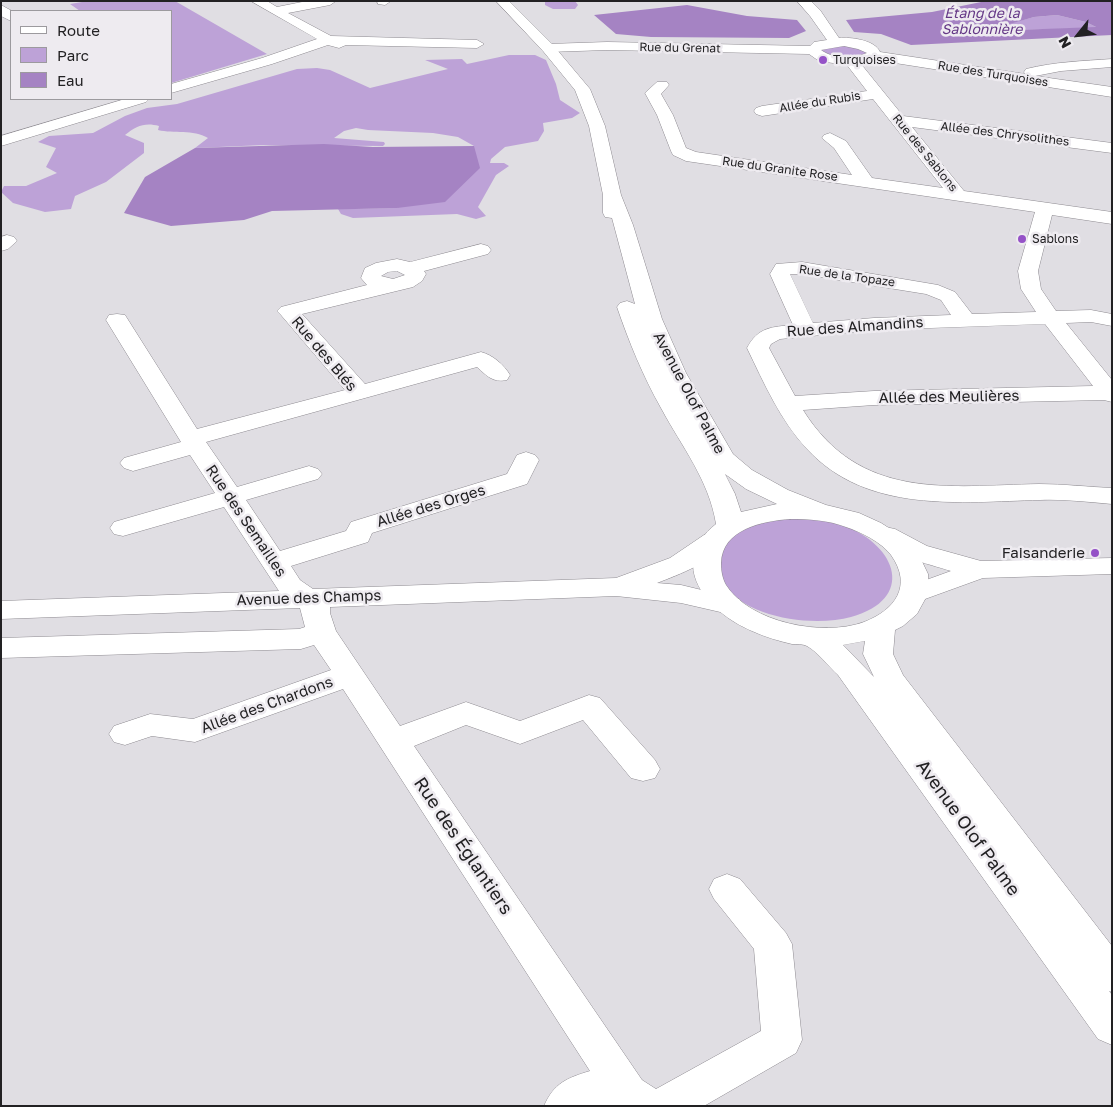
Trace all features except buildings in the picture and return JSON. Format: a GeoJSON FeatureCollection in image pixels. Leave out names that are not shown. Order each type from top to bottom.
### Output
{"type":"FeatureCollection","features":[{"type":"Feature","properties":{"kind":"street"},"geometry":{"type":"LineString","coordinates":[[257,1],[355,53]]}},
{"type":"Feature","properties":{"kind":"street"},"geometry":{"type":"LineString","coordinates":[[275,11],[330,1]]}},
{"type":"Feature","properties":{"kind":"street","name":"Avenue Olof Palme"},"geometry":{"type":"LineString","coordinates":[[502,1],[555,47]]}},
{"type":"Feature","properties":{"kind":"street","name":"Avenue Olof Palme"},"geometry":{"type":"LineString","coordinates":[[511,1],[532,16],[555,47],[582,89],[598,126],[612,195],[615,255],[624,300],[640,344],[669,402],[717,483],[728,511],[722,533]]}},
{"type":"Feature","properties":{"kind":"street"},"geometry":{"type":"LineString","coordinates":[[803,1],[835,42]]}},
{"type":"Feature","properties":{"kind":"street"},"geometry":{"type":"LineString","coordinates":[[172,89],[328,40],[477,44]]}},
{"type":"Feature","properties":{"kind":"street"},"geometry":{"type":"LineString","coordinates":[[835,42],[862,45],[873,50],[874,55],[866,59],[851,61],[826,58],[815,53],[813,50],[819,45],[835,42]]}},
{"type":"Feature","properties":{"kind":"street","name":"Rue du Grenat"},"geometry":{"type":"LineString","coordinates":[[555,47],[813,50]]}},
{"type":"Feature","properties":{"kind":"street","name":"Rue des Turquoises"},"geometry":{"type":"LineString","coordinates":[[874,55],[1112,92]]}},
{"type":"Feature","properties":{"kind":"street","name":"Rue des Sablons"},"geometry":{"type":"LineString","coordinates":[[851,61],[957,194],[1045,208]]}},
{"type":"Feature","properties":{"kind":"street"},"geometry":{"type":"LineString","coordinates":[[1016,78],[1061,67],[1112,63]]}},
{"type":"Feature","properties":{"kind":"street","name":"Rue du Granite Rose"},"geometry":{"type":"LineString","coordinates":[[662,85],[653,93],[665,115],[679,151],[692,157],[957,194]]}},
{"type":"Feature","properties":{"kind":"street","name":"Allée du Rubis"},"geometry":{"type":"LineString","coordinates":[[762,111],[877,94]]}},
{"type":"Feature","properties":{"kind":"street"},"geometry":{"type":"LineString","coordinates":[[1,141],[138,100]]}},
{"type":"Feature","properties":{"kind":"street","name":"Allée des Chrysolithes"},"geometry":{"type":"LineString","coordinates":[[898,120],[1067,139],[1112,148]]}},
{"type":"Feature","properties":{"kind":"street"},"geometry":{"type":"LineString","coordinates":[[830,138],[840,145],[865,181]]}},
{"type":"Feature","properties":{"kind":"street","name":"Avenue Olof Palme"},"geometry":{"type":"LineString","coordinates":[[612,195],[622,215],[639,284],[665,353],[723,458],[736,472],[752,483],[818,512]]}},
{"type":"Feature","properties":{"kind":"street"},"geometry":{"type":"LineString","coordinates":[[1111,394],[1050,317],[1031,289],[1028,272],[1045,208],[1112,218]]}},
{"type":"Feature","properties":{"kind":"street","name":"Rue des Blés"},"geometry":{"type":"LineString","coordinates":[[133,463],[193,442],[360,393],[288,311],[407,283],[416,277],[416,274],[410,268],[481,250]]}},
{"type":"Feature","properties":{"kind":"street","name":"Rue de la Topaze"},"geometry":{"type":"LineString","coordinates":[[806,330],[780,274],[783,268],[802,268],[931,288],[948,296],[966,320]]}},
{"type":"Feature","properties":{"kind":"street","name":"Rue des Almandins"},"geometry":{"type":"LineString","coordinates":[[1112,320],[1091,316],[874,324],[775,333],[762,340],[758,348],[788,404],[815,444],[843,468],[896,489],[941,495],[1052,492],[1112,496]]}},
{"type":"Feature","properties":{"kind":"street","name":"Rue des Semailles"},"geometry":{"type":"LineString","coordinates":[[117,320],[193,442],[290,586],[307,599]]}},
{"type":"Feature","properties":{"kind":"street"},"geometry":{"type":"LineString","coordinates":[[360,393],[481,359],[499,376]]}},
{"type":"Feature","properties":{"kind":"street","name":"Allée des Meulières"},"geometry":{"type":"LineString","coordinates":[[788,404],[874,398],[1111,394]]}},
{"type":"Feature","properties":{"kind":"street","name":"Allée des Orges"},"geometry":{"type":"LineString","coordinates":[[274,562],[358,536],[360,528],[518,479],[526,460]]}},
{"type":"Feature","properties":{"kind":"street"},"geometry":{"type":"LineString","coordinates":[[123,528],[309,474]]}},
{"type":"Feature","properties":{"kind":"street","name":"Avenue Olof Palme"},"geometry":{"type":"LineString","coordinates":[[722,533],[753,516],[785,510],[818,512],[852,520],[881,534],[903,552],[914,574],[914,594]]}},
{"type":"Feature","properties":{"kind":"street"},"geometry":{"type":"LineString","coordinates":[[722,533],[706,558],[708,578],[721,599],[746,617],[778,631],[815,637],[851,636],[881,627],[903,612],[914,594],[980,570]]}},
{"type":"Feature","properties":{"kind":"street","name":"Avenue des Champs"},"geometry":{"type":"LineString","coordinates":[[616,587],[680,564],[722,533]]}},
{"type":"Feature","properties":{"kind":"street"},"geometry":{"type":"LineString","coordinates":[[881,534],[917,552],[980,570],[1112,566]]}},
{"type":"Feature","properties":{"kind":"street","name":"Avenue des Champs"},"geometry":{"type":"LineString","coordinates":[[1,610],[616,587],[681,594],[730,605]]}},
{"type":"Feature","properties":{"kind":"street","name":"Rue des Églantiers"},"geometry":{"type":"LineString","coordinates":[[307,599],[316,606],[315,613],[321,632],[349,675],[636,1099]]}},
{"type":"Feature","properties":{"kind":"street","name":"Avenue Olof Palme"},"geometry":{"type":"LineString","coordinates":[[881,627],[878,654],[890,679],[1112,976]]}},
{"type":"Feature","properties":{"kind":"street"},"geometry":{"type":"LineString","coordinates":[[1,648],[301,639],[321,632]]}},
{"type":"Feature","properties":{"kind":"street","name":"Avenue Olof Palme"},"geometry":{"type":"LineString","coordinates":[[815,637],[849,668],[864,686],[1112,1027]]}},
{"type":"Feature","properties":{"kind":"street","name":"Allée des Chardons"},"geometry":{"type":"LineString","coordinates":[[125,734],[150,725],[195,731],[349,675]]}},
{"type":"Feature","properties":{"kind":"street"},"geometry":{"type":"LineString","coordinates":[[393,741],[466,713],[520,733],[590,706],[643,769]]}},
{"type":"Feature","properties":{"kind":"street"},"geometry":{"type":"LineString","coordinates":[[664,1106],[782,1040],[773,944],[727,889]]}},
{"type":"Feature","properties":{"kind":"street"},"geometry":{"type":"LineString","coordinates":[[565,1106],[579,1094],[594,1088],[610,1088],[636,1099]]}},
{"type":"Feature","properties":{"kind":"green space"},"geometry":{"type":"Polygon","coordinates":[[[88,1],[175,1],[267,54],[172,83],[172,10],[79,10],[70,4],[88,1]]]}},
{"type":"Feature","properties":{"kind":"green space"},"geometry":{"type":"Polygon","coordinates":[[[545,1],[575,1],[578,5],[575,9],[553,9],[545,5],[545,1]]]}},
{"type":"Feature","properties":{"kind":"green space"},"geometry":{"type":"Polygon","coordinates":[[[1057,15],[1086,22],[1098,28],[1016,30],[1001,26],[1034,17],[1057,15]]]}},
{"type":"Feature","properties":{"kind":"green space"},"geometry":{"type":"Polygon","coordinates":[[[845,44],[867,53],[856,57],[844,58],[821,51],[822,49],[845,44]]]}},
{"type":"Feature","properties":{"kind":"green space"},"geometry":{"type":"Polygon","coordinates":[[[509,55],[535,55],[546,60],[556,84],[560,100],[580,113],[572,118],[543,123],[544,131],[538,141],[505,147],[491,159],[490,163],[504,163],[509,166],[496,175],[478,207],[486,216],[476,219],[457,214],[353,218],[341,214],[338,209],[397,208],[474,146],[458,137],[433,133],[356,128],[344,131],[334,138],[384,142],[385,144],[383,146],[264,145],[195,148],[208,138],[190,133],[158,130],[159,126],[145,125],[133,129],[125,135],[144,143],[144,153],[106,182],[75,196],[71,209],[45,212],[13,203],[1,192],[4,186],[26,186],[57,173],[46,167],[56,148],[38,142],[49,136],[93,133],[125,116],[147,108],[177,104],[297,69],[317,68],[330,70],[370,88],[448,69],[425,60],[462,59],[467,64],[509,55]]]}},
{"type":"Feature","properties":{"kind":"green space"},"geometry":{"type":"Polygon","coordinates":[[[760,518],[828,519],[863,535],[877,546],[887,559],[892,572],[891,586],[885,598],[872,609],[851,617],[818,621],[781,617],[763,612],[747,604],[733,595],[722,580],[719,548],[721,542],[727,536],[760,518]]]}},
{"type":"Feature","properties":{"kind":"water","name":"Étang de la Sablonnière"},"geometry":{"type":"Polygon","coordinates":[[[986,1],[1112,1],[1112,35],[911,45],[881,34],[854,32],[846,20],[932,12],[986,1]],[[1057,15],[1034,17],[1003,26],[1016,30],[1096,27],[1086,22],[1057,15]]]}},
{"type":"Feature","properties":{"kind":"water"},"geometry":{"type":"Polygon","coordinates":[[[687,5],[747,16],[797,20],[806,31],[789,38],[651,37],[616,34],[594,15],[687,5]]]}},
{"type":"Feature","properties":{"kind":"water"},"geometry":{"type":"Polygon","coordinates":[[[324,144],[373,147],[474,146],[480,168],[445,202],[397,208],[272,211],[244,220],[171,226],[124,213],[145,177],[195,148],[324,144]]]}},
{"type":"Feature","properties":{"kind":"place","name":"Turquoises"},"geometry":{"type":"Point","coordinates":[823,60]}},
{"type":"Feature","properties":{"kind":"place","name":"Sablons"},"geometry":{"type":"Point","coordinates":[1022,239]}},
{"type":"Feature","properties":{"kind":"place","name":"Faisanderie"},"geometry":{"type":"Point","coordinates":[1095,553]}}]}
